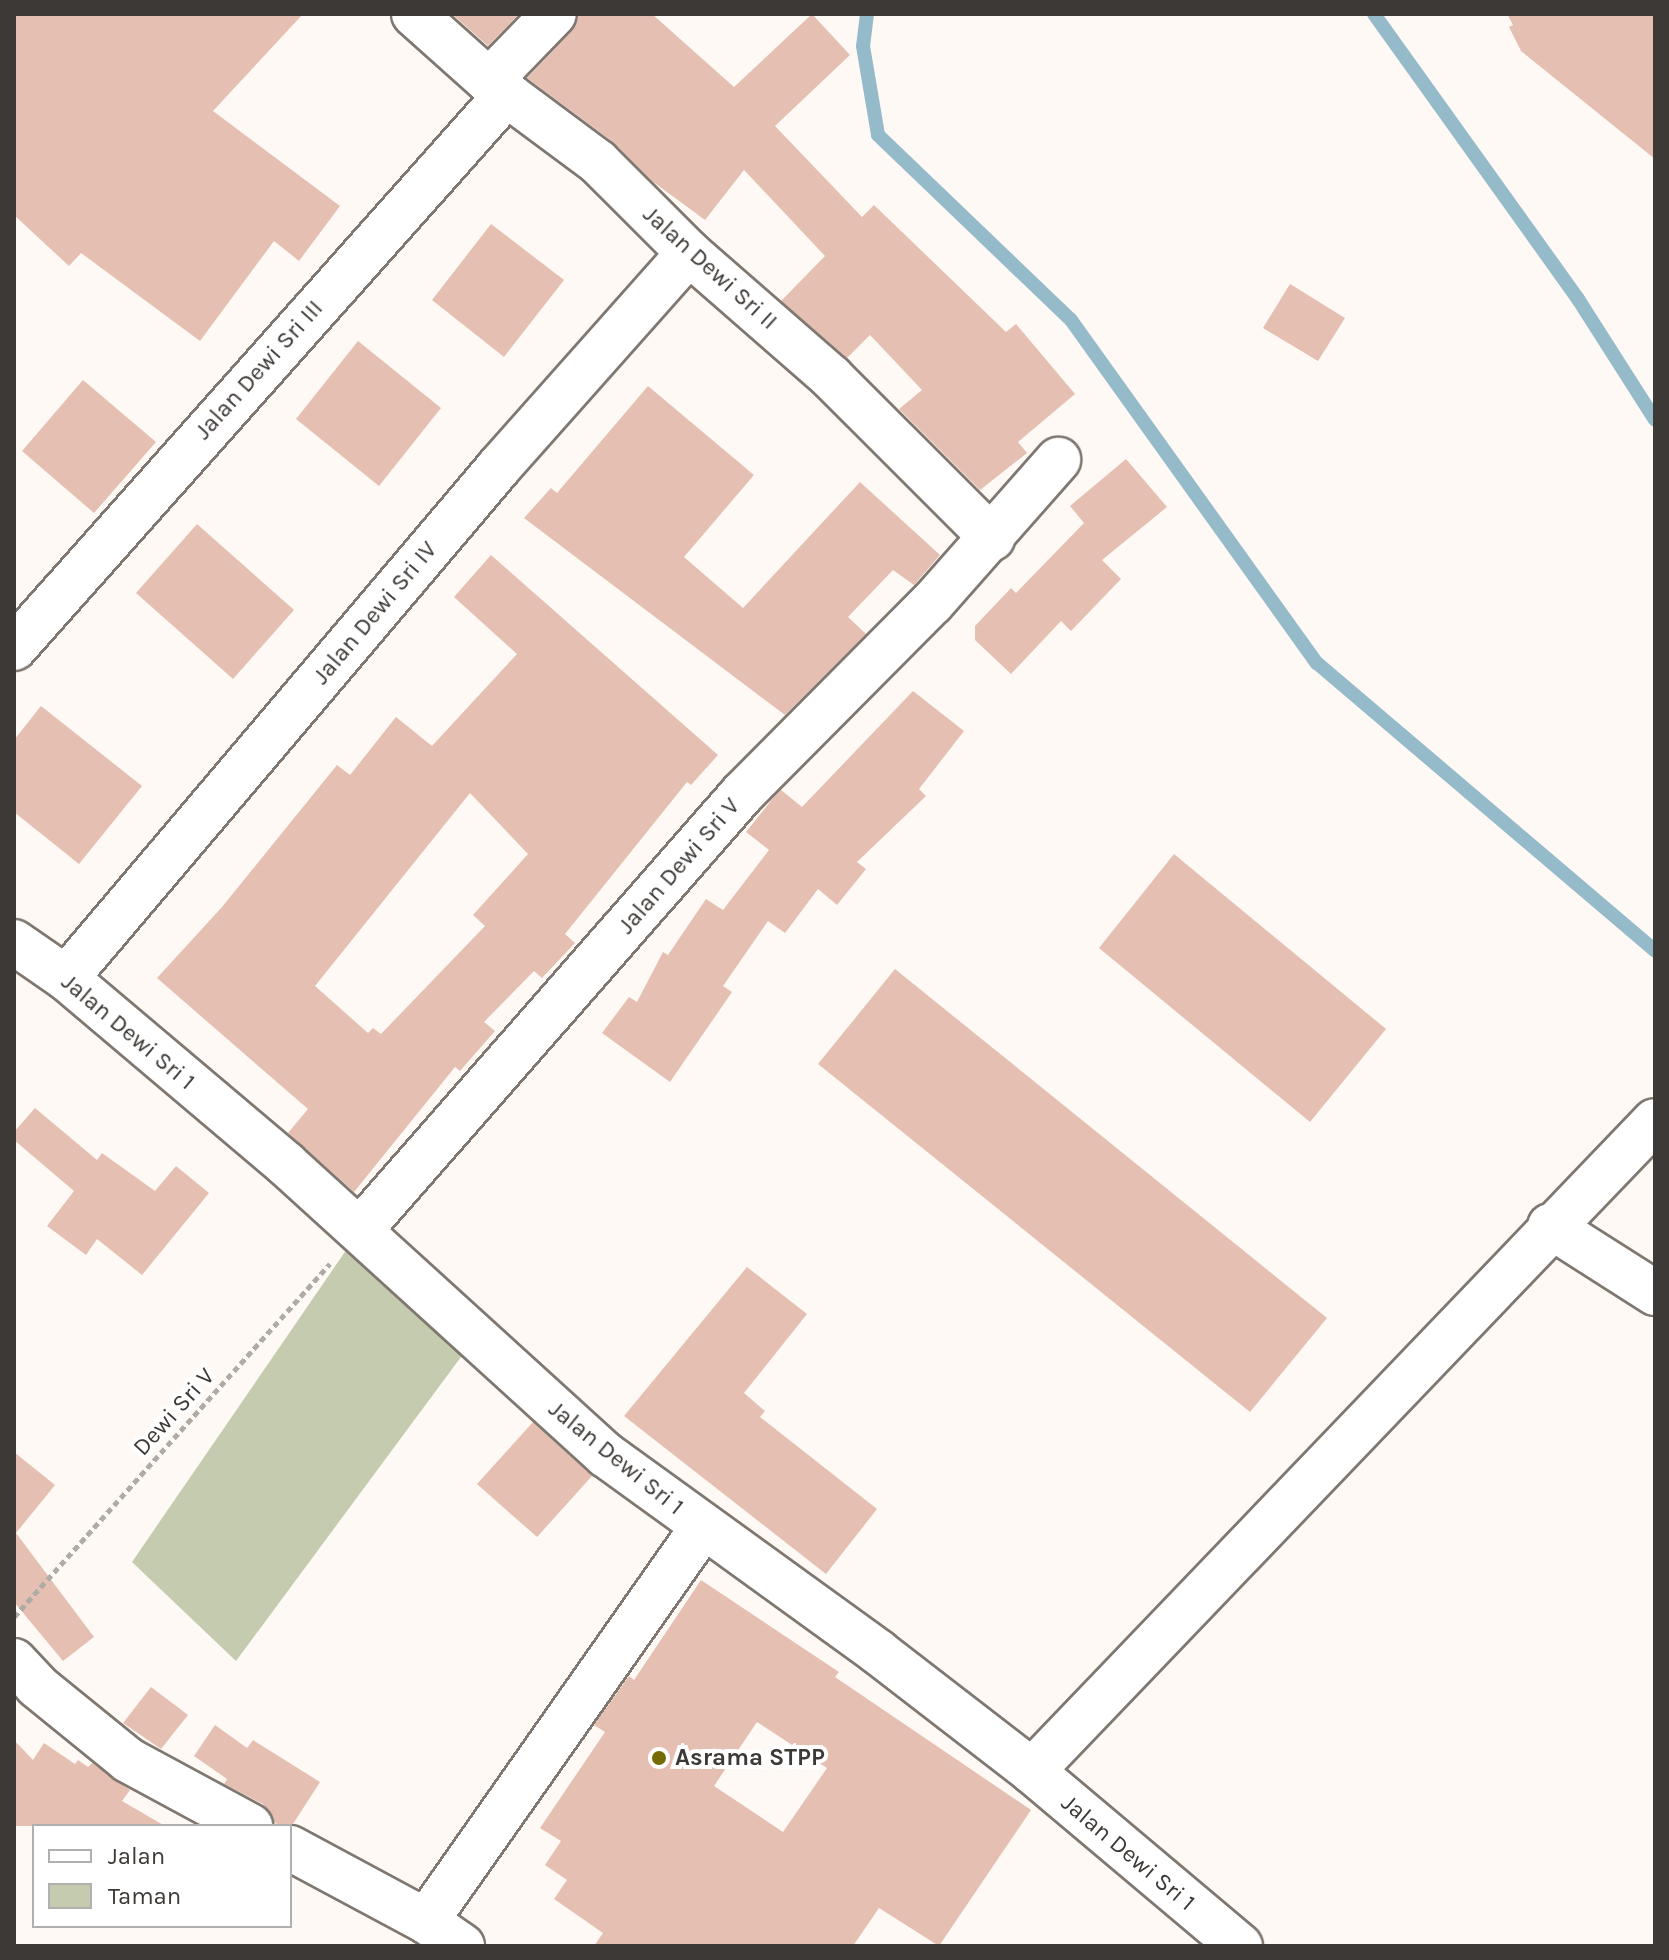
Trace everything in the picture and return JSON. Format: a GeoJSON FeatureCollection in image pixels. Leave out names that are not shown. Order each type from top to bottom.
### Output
{"type":"FeatureCollection","features":[{"type":"Feature","properties":{"kind":"street","name":"Jalan Dewi Sri II"},"geometry":{"type":"LineString","coordinates":[[414,14],[498,87],[598,162],[689,253],[831,377],[992,538]]}},
{"type":"Feature","properties":{"kind":"street","name":"Jalan Dewi Sri III"},"geometry":{"type":"LineString","coordinates":[[14,648],[498,87],[554,14]]}},
{"type":"Feature","properties":{"kind":"street","name":"Jalan Dewi Sri IV"},"geometry":{"type":"LineString","coordinates":[[66,978],[499,467],[689,253]]}},
{"type":"Feature","properties":{"kind":"street","name":"Jalan Dewi Sri V"},"geometry":{"type":"LineString","coordinates":[[371,1219],[742,794],[844,694],[992,538],[1058,460]]}},
{"type":"Feature","properties":{"kind":"street","name":"Jalan Dewi Sri 1"},"geometry":{"type":"LineString","coordinates":[[14,942],[66,978],[371,1219],[564,1419],[703,1527],[878,1652],[1032,1771],[1240,1946]]}},
{"type":"Feature","properties":{"kind":"street"},"geometry":{"type":"LineString","coordinates":[[1032,1771],[1550,1226],[1655,1121]]}},
{"type":"Feature","properties":{"kind":"street"},"geometry":{"type":"LineString","coordinates":[[1550,1226],[1655,1293]]}},
{"type":"Feature","properties":{"kind":"street"},"geometry":{"type":"LineString","coordinates":[[426,1921],[703,1527]]}},
{"type":"Feature","properties":{"kind":"street"},"geometry":{"type":"LineString","coordinates":[[14,1661],[37,1686],[128,1760],[246,1824]]}},
{"type":"Feature","properties":{"kind":"street"},"geometry":{"type":"LineString","coordinates":[[292,1849],[426,1921],[462,1946]]}},
{"type":"Feature","properties":{"kind":"path","name":"Dewi Sri V"},"geometry":{"type":"LineString","coordinates":[[14,1617],[371,1219]]}},
{"type":"Feature","properties":{"kind":"green space"},"geometry":{"type":"Polygon","coordinates":[[[360,1230],[475,1338],[236,1661],[132,1562],[360,1230]]]}},
{"type":"Feature","properties":{"kind":"building"},"geometry":{"type":"Polygon","coordinates":[[[14,14],[303,14],[213,111],[340,206],[299,261],[274,241],[200,341],[81,253],[69,266],[14,215],[14,14]]]}},
{"type":"Feature","properties":{"kind":"building"},"geometry":{"type":"Polygon","coordinates":[[[452,14],[519,14],[488,46],[452,14]]]}},
{"type":"Feature","properties":{"kind":"building"},"geometry":{"type":"Polygon","coordinates":[[[578,14],[652,14],[734,87],[812,14],[850,55],[775,126],[862,217],[874,205],[1006,332],[1016,324],[1075,394],[1018,442],[1027,453],[980,490],[899,409],[922,390],[870,335],[847,358],[781,301],[825,256],[744,170],[705,220],[652,181],[613,142],[527,78],[572,31],[578,14]]]}},
{"type":"Feature","properties":{"kind":"building"},"geometry":{"type":"Polygon","coordinates":[[[1507,14],[1655,14],[1655,159],[1521,51],[1509,27],[1513,25],[1507,14]]]}},
{"type":"Feature","properties":{"kind":"building"},"geometry":{"type":"Polygon","coordinates":[[[491,224],[564,280],[504,357],[432,300],[491,224]]]}},
{"type":"Feature","properties":{"kind":"building"},"geometry":{"type":"Polygon","coordinates":[[[1290,284],[1345,318],[1318,361],[1263,328],[1290,284]]]}},
{"type":"Feature","properties":{"kind":"building"},"geometry":{"type":"Polygon","coordinates":[[[358,341],[441,408],[379,486],[296,419],[358,341]]]}},
{"type":"Feature","properties":{"kind":"building"},"geometry":{"type":"Polygon","coordinates":[[[83,380],[156,442],[94,513],[22,451],[83,380]]]}},
{"type":"Feature","properties":{"kind":"building"},"geometry":{"type":"Polygon","coordinates":[[[648,386],[754,475],[684,557],[743,608],[860,482],[940,555],[914,585],[893,570],[848,617],[866,634],[785,715],[524,518],[551,488],[557,493],[648,386]]]}},
{"type":"Feature","properties":{"kind":"building"},"geometry":{"type":"Polygon","coordinates":[[[1126,459],[1167,507],[1102,560],[1121,579],[1071,631],[1061,621],[1011,674],[975,640],[975,626],[1011,588],[1016,593],[1084,523],[1070,506],[1126,459]]]}},
{"type":"Feature","properties":{"kind":"building"},"geometry":{"type":"Polygon","coordinates":[[[197,524],[294,610],[233,679],[136,593],[197,524]]]}},
{"type":"Feature","properties":{"kind":"building"},"geometry":{"type":"Polygon","coordinates":[[[491,555],[718,755],[691,785],[687,782],[565,934],[575,943],[542,978],[534,971],[484,1022],[495,1031],[460,1071],[455,1067],[354,1192],[288,1133],[308,1109],[157,978],[222,907],[337,765],[350,775],[396,717],[432,746],[517,654],[454,597],[491,555]],[[470,793],[315,986],[368,1033],[373,1028],[381,1034],[485,926],[473,915],[528,854],[470,793]]]}},
{"type":"Feature","properties":{"kind":"building"},"geometry":{"type":"Polygon","coordinates":[[[913,691],[964,731],[919,789],[926,796],[857,862],[866,869],[837,905],[818,889],[785,933],[768,921],[723,986],[732,992],[670,1082],[602,1033],[629,997],[637,1002],[663,952],[668,955],[706,899],[723,910],[769,850],[746,832],[774,797],[781,790],[802,807],[913,691]]]}},
{"type":"Feature","properties":{"kind":"building"},"geometry":{"type":"Polygon","coordinates":[[[41,706],[142,786],[79,864],[14,812],[14,740],[41,706]]]}},
{"type":"Feature","properties":{"kind":"building"},"geometry":{"type":"Polygon","coordinates":[[[1174,854],[1386,1029],[1310,1122],[1099,948],[1174,854]]]}},
{"type":"Feature","properties":{"kind":"building"},"geometry":{"type":"Polygon","coordinates":[[[895,969],[1327,1318],[1250,1412],[818,1064],[895,969]]]}},
{"type":"Feature","properties":{"kind":"building"},"geometry":{"type":"Polygon","coordinates":[[[35,1108],[97,1160],[102,1153],[155,1191],[176,1166],[209,1193],[142,1275],[97,1239],[86,1255],[47,1226],[74,1191],[14,1140],[14,1132],[35,1108]]]}},
{"type":"Feature","properties":{"kind":"building"},"geometry":{"type":"Polygon","coordinates":[[[747,1267],[807,1314],[744,1393],[765,1411],[760,1417],[877,1509],[826,1574],[624,1416],[747,1267]]]}},
{"type":"Feature","properties":{"kind":"building"},"geometry":{"type":"Polygon","coordinates":[[[533,1422],[592,1476],[537,1537],[477,1484],[533,1422]]]}},
{"type":"Feature","properties":{"kind":"building"},"geometry":{"type":"Polygon","coordinates":[[[14,1452],[55,1485],[16,1533],[94,1637],[63,1661],[14,1602],[14,1452]]]}},
{"type":"Feature","properties":{"kind":"building","name":"Asrama STPP"},"geometry":{"type":"Polygon","coordinates":[[[701,1580],[839,1672],[835,1677],[1031,1810],[939,1946],[879,1908],[853,1946],[594,1946],[603,1933],[554,1899],[567,1880],[545,1865],[561,1841],[540,1828],[605,1732],[594,1725],[629,1676],[634,1680],[701,1580]],[[757,1722],[714,1786],[783,1832],[827,1768],[757,1722]]]}},
{"type":"Feature","properties":{"kind":"building"},"geometry":{"type":"Polygon","coordinates":[[[151,1687],[188,1715],[161,1749],[123,1723],[151,1687]]]}},
{"type":"Feature","properties":{"kind":"building"},"geometry":{"type":"Polygon","coordinates":[[[215,1725],[247,1748],[253,1740],[320,1782],[293,1824],[277,1824],[263,1804],[224,1784],[227,1779],[194,1756],[215,1725]]]}},
{"type":"Feature","properties":{"kind":"building"},"geometry":{"type":"Polygon","coordinates":[[[14,1740],[33,1760],[44,1743],[75,1764],[78,1760],[88,1767],[92,1763],[130,1790],[122,1801],[162,1824],[32,1824],[14,1826],[14,1740]]]}},
{"type":"Feature","properties":{"kind":"waterway"},"geometry":{"type":"LineString","coordinates":[[867,14],[863,46],[878,135],[1071,320],[1317,663],[1655,951]]}},
{"type":"Feature","properties":{"kind":"waterway"},"geometry":{"type":"LineString","coordinates":[[1374,14],[1578,299],[1655,420]]}},
{"type":"Feature","properties":{"kind":"place","name":"Asrama STPP"},"geometry":{"type":"Point","coordinates":[659,1758]}}]}
